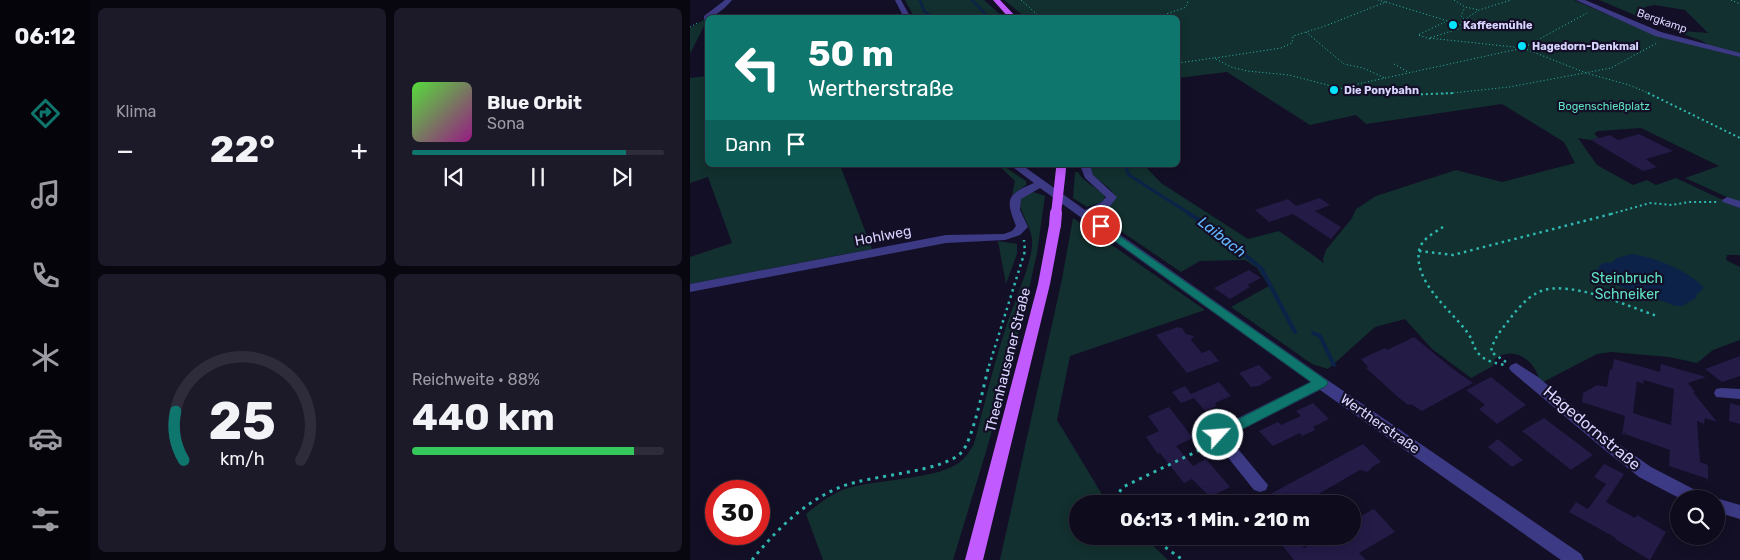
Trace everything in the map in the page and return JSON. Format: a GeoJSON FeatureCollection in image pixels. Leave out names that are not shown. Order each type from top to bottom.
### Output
{"type":"FeatureCollection","features":[{"type":"Feature","properties":{"kind":"main road"},"geometry":{"type":"LineString","coordinates":[[996,0],[1011,15]]}},
{"type":"Feature","properties":{"kind":"main road","name":"Theenhausener Straße"},"geometry":{"type":"LineString","coordinates":[[974,560],[1044,284],[1056,225],[1061,167]]}},
{"type":"Feature","properties":{"kind":"street"},"geometry":{"type":"LineString","coordinates":[[711,15],[729,0]]}},
{"type":"Feature","properties":{"kind":"street"},"geometry":{"type":"LineString","coordinates":[[898,0],[906,15]]}},
{"type":"Feature","properties":{"kind":"street","name":"Bergkamp"},"geometry":{"type":"LineString","coordinates":[[1579,0],[1667,37],[1740,56]]}},
{"type":"Feature","properties":{"kind":"street","name":"Wertherstraße"},"geometry":{"type":"LineString","coordinates":[[1018,167],[1321,383],[1575,560]]}},
{"type":"Feature","properties":{"kind":"street"},"geometry":{"type":"LineString","coordinates":[[1085,167],[1090,180],[1112,197],[1106,204],[1085,214]]}},
{"type":"Feature","properties":{"kind":"street"},"geometry":{"type":"LineString","coordinates":[[1016,233],[1022,227],[1015,209],[1016,199],[1025,191],[1041,184]]}},
{"type":"Feature","properties":{"kind":"street","name":"Hohlweg"},"geometry":{"type":"LineString","coordinates":[[690,288],[946,239],[1005,237],[1016,233]]}},
{"type":"Feature","properties":{"kind":"street","name":"Hagedornstraße"},"geometry":{"type":"LineString","coordinates":[[1516,368],[1547,390],[1614,450],[1647,473],[1680,490]]}},
{"type":"Feature","properties":{"kind":"street"},"geometry":{"type":"LineString","coordinates":[[1260,485],[1218,435],[1321,383]]}},
{"type":"Feature","properties":{"kind":"street"},"geometry":{"type":"LineString","coordinates":[[1721,393],[1740,394]]}},
{"type":"Feature","properties":{"kind":"street"},"geometry":{"type":"LineString","coordinates":[[1725,508],[1740,512]]}},
{"type":"Feature","properties":{"kind":"path"},"geometry":{"type":"LineString","coordinates":[[1021,0],[1038,15]]}},
{"type":"Feature","properties":{"kind":"path"},"geometry":{"type":"LineString","coordinates":[[1163,15],[1184,8],[1188,4],[1187,0]]}},
{"type":"Feature","properties":{"kind":"path"},"geometry":{"type":"LineString","coordinates":[[1378,0],[1465,27],[1430,38]]}},
{"type":"Feature","properties":{"kind":"path"},"geometry":{"type":"LineString","coordinates":[[1454,0],[1465,7],[1479,10]]}},
{"type":"Feature","properties":{"kind":"path"},"geometry":{"type":"LineString","coordinates":[[1458,25],[1479,10],[1511,0]]}},
{"type":"Feature","properties":{"kind":"path"},"geometry":{"type":"LineString","coordinates":[[1730,0],[1740,4]]}},
{"type":"Feature","properties":{"kind":"path"},"geometry":{"type":"LineString","coordinates":[[1180,63],[1281,48],[1292,43],[1293,36],[1386,2]]}},
{"type":"Feature","properties":{"kind":"path"},"geometry":{"type":"LineString","coordinates":[[1464,19],[1461,16],[1465,7]]}},
{"type":"Feature","properties":{"kind":"path"},"geometry":{"type":"LineString","coordinates":[[1339,88],[1523,48],[1595,8]]}},
{"type":"Feature","properties":{"kind":"path"},"geometry":{"type":"LineString","coordinates":[[1446,22],[1418,36],[1523,48],[1586,73],[1629,85],[1662,99],[1740,138]]}},
{"type":"Feature","properties":{"kind":"path"},"geometry":{"type":"LineString","coordinates":[[1306,32],[1339,61],[1364,68],[1385,78]]}},
{"type":"Feature","properties":{"kind":"path"},"geometry":{"type":"LineString","coordinates":[[1214,58],[1231,67],[1247,71],[1289,75],[1339,88],[1437,95],[1509,87],[1611,68],[1667,37]]}},
{"type":"Feature","properties":{"kind":"path"},"geometry":{"type":"LineString","coordinates":[[1394,64],[1409,73]]}},
{"type":"Feature","properties":{"kind":"path"},"geometry":{"type":"LineString","coordinates":[[1419,251],[1453,255],[1650,203],[1668,205],[1698,202],[1733,203]]}},
{"type":"Feature","properties":{"kind":"path"},"geometry":{"type":"LineString","coordinates":[[1444,228],[1430,235],[1422,244],[1419,251],[1419,269],[1428,285],[1470,335],[1473,349],[1489,361],[1516,368]]}},
{"type":"Feature","properties":{"kind":"path"},"geometry":{"type":"LineString","coordinates":[[752,560],[780,528],[810,504],[841,486],[937,465],[951,461],[960,454],[967,445],[999,330],[1026,251],[1024,238],[1016,233]]}},
{"type":"Feature","properties":{"kind":"path"},"geometry":{"type":"LineString","coordinates":[[1516,368],[1493,354],[1491,349],[1520,305],[1536,293],[1551,288],[1569,288],[1657,316]]}},
{"type":"Feature","properties":{"kind":"path"},"geometry":{"type":"LineString","coordinates":[[1117,495],[1118,491],[1123,487],[1210,445],[1218,435]]}},
{"type":"Feature","properties":{"kind":"path"},"geometry":{"type":"LineString","coordinates":[[1162,545],[1183,560]]}},
{"type":"Feature","properties":{"kind":"green space"},"geometry":{"type":"Polygon","coordinates":[[[905,0],[984,0],[1001,15],[913,15],[905,0]]]}},
{"type":"Feature","properties":{"kind":"green space"},"geometry":{"type":"Polygon","coordinates":[[[1004,0],[1574,0],[1655,35],[1740,57],[1740,203],[1685,178],[1719,166],[1641,128],[1598,131],[1594,133],[1598,138],[1591,140],[1578,138],[1597,165],[1633,185],[1647,180],[1656,185],[1676,178],[1740,208],[1740,255],[1727,255],[1726,260],[1740,267],[1740,340],[1713,350],[1697,363],[1669,357],[1611,352],[1597,354],[1543,382],[1539,379],[1537,372],[1528,360],[1522,356],[1508,354],[1501,355],[1494,360],[1493,366],[1471,378],[1432,349],[1405,319],[1375,327],[1328,369],[1312,364],[1231,307],[1269,286],[1257,268],[1245,260],[1200,261],[1181,272],[1097,215],[1115,197],[1109,188],[1093,175],[1089,167],[1146,167],[1161,183],[1248,239],[1279,231],[1324,263],[1323,259],[1326,250],[1352,218],[1356,209],[1376,196],[1456,170],[1502,182],[1575,163],[1564,142],[1502,104],[1366,124],[1356,115],[1310,125],[1227,72],[1180,78],[1180,15],[1023,15],[1004,0]]]}},
{"type":"Feature","properties":{"kind":"green space"},"geometry":{"type":"Polygon","coordinates":[[[1599,0],[1740,0],[1740,54],[1709,46],[1702,41],[1672,30],[1708,33],[1685,10],[1654,5],[1645,7],[1644,19],[1599,0]]]}},
{"type":"Feature","properties":{"kind":"green space"},"geometry":{"type":"Polygon","coordinates":[[[705,19],[705,24],[690,54],[690,28],[705,19]]]}},
{"type":"Feature","properties":{"kind":"green space"},"geometry":{"type":"Polygon","coordinates":[[[705,76],[705,167],[841,167],[872,249],[690,284],[690,257],[732,243],[708,177],[690,183],[690,78],[705,76]]]}},
{"type":"Feature","properties":{"kind":"green space"},"geometry":{"type":"Polygon","coordinates":[[[1000,167],[1005,167],[1026,181],[1026,185],[1012,195],[1015,181],[1000,167]]]}},
{"type":"Feature","properties":{"kind":"green space"},"geometry":{"type":"Polygon","coordinates":[[[1075,172],[1078,172],[1105,196],[1103,202],[1087,207],[1073,198],[1075,172]]]}},
{"type":"Feature","properties":{"kind":"green space"},"geometry":{"type":"Polygon","coordinates":[[[1033,192],[1045,196],[1037,253],[1022,320],[988,445],[953,560],[823,560],[806,514],[815,507],[845,489],[919,476],[946,469],[962,460],[974,444],[1008,320],[1031,255],[1031,233],[1019,199],[1033,192]]]}},
{"type":"Feature","properties":{"kind":"green space"},"geometry":{"type":"Polygon","coordinates":[[[1073,218],[1205,310],[1070,356],[1057,420],[1102,495],[1069,495],[1069,545],[1152,545],[1168,560],[1000,560],[1062,279],[1073,218]]]}},
{"type":"Feature","properties":{"kind":"green space"},"geometry":{"type":"Polygon","coordinates":[[[998,241],[1017,244],[1017,254],[1006,284],[998,241]]]}},
{"type":"Feature","properties":{"kind":"water"},"geometry":{"type":"Polygon","coordinates":[[[1632,254],[1671,266],[1690,276],[1704,288],[1697,294],[1696,298],[1682,306],[1676,306],[1608,282],[1599,276],[1597,271],[1602,264],[1606,262],[1611,263],[1617,258],[1632,254]]]}},
{"type":"Feature","properties":{"kind":"building"},"geometry":{"type":"Polygon","coordinates":[[[1639,134],[1673,151],[1646,159],[1657,167],[1643,171],[1591,140],[1610,135],[1618,140],[1639,134]]]}},
{"type":"Feature","properties":{"kind":"building"},"geometry":{"type":"Polygon","coordinates":[[[1320,198],[1330,205],[1315,211],[1341,227],[1331,239],[1293,214],[1269,222],[1255,210],[1288,199],[1296,206],[1320,198]]]}},
{"type":"Feature","properties":{"kind":"building"},"geometry":{"type":"Polygon","coordinates":[[[1249,270],[1261,278],[1247,285],[1250,287],[1230,299],[1214,288],[1249,270]]]}},
{"type":"Feature","properties":{"kind":"building"},"geometry":{"type":"Polygon","coordinates":[[[1178,327],[1182,328],[1186,334],[1194,336],[1191,340],[1202,353],[1210,350],[1219,361],[1187,373],[1156,335],[1178,327]]]}},
{"type":"Feature","properties":{"kind":"building"},"geometry":{"type":"Polygon","coordinates":[[[1414,337],[1473,383],[1422,411],[1411,404],[1408,405],[1398,397],[1366,368],[1368,367],[1361,359],[1385,348],[1387,350],[1414,337]]]}},
{"type":"Feature","properties":{"kind":"building"},"geometry":{"type":"Polygon","coordinates":[[[1740,356],[1740,376],[1722,382],[1705,369],[1740,356]]]}},
{"type":"Feature","properties":{"kind":"building"},"geometry":{"type":"Polygon","coordinates":[[[1614,359],[1660,372],[1661,364],[1706,377],[1688,383],[1717,422],[1705,418],[1704,424],[1697,421],[1700,462],[1708,465],[1708,479],[1669,466],[1670,450],[1625,434],[1628,431],[1622,435],[1625,416],[1582,402],[1583,393],[1597,385],[1607,387],[1610,369],[1612,370],[1614,359]],[[1644,380],[1643,384],[1637,381],[1633,413],[1671,425],[1674,389],[1644,380]]]}},
{"type":"Feature","properties":{"kind":"building"},"geometry":{"type":"Polygon","coordinates":[[[1259,365],[1272,378],[1259,386],[1251,387],[1239,373],[1259,365]]]}},
{"type":"Feature","properties":{"kind":"building"},"geometry":{"type":"Polygon","coordinates":[[[1491,377],[1526,405],[1497,424],[1479,409],[1485,405],[1466,390],[1491,377]]]}},
{"type":"Feature","properties":{"kind":"building"},"geometry":{"type":"Polygon","coordinates":[[[1219,382],[1231,396],[1215,403],[1217,406],[1205,411],[1194,398],[1181,403],[1172,392],[1185,386],[1191,394],[1219,382]]]}},
{"type":"Feature","properties":{"kind":"building"},"geometry":{"type":"Polygon","coordinates":[[[1313,403],[1329,419],[1313,427],[1315,430],[1302,436],[1300,433],[1273,446],[1259,431],[1278,422],[1281,425],[1301,416],[1296,411],[1313,403]]]}},
{"type":"Feature","properties":{"kind":"building"},"geometry":{"type":"Polygon","coordinates":[[[1730,403],[1740,406],[1740,424],[1729,421],[1730,403]]]}},
{"type":"Feature","properties":{"kind":"building"},"geometry":{"type":"Polygon","coordinates":[[[1169,407],[1193,438],[1176,446],[1193,466],[1206,459],[1230,487],[1214,495],[1208,495],[1192,479],[1184,483],[1160,453],[1158,454],[1146,437],[1159,431],[1148,416],[1169,407]]]}},
{"type":"Feature","properties":{"kind":"building"},"geometry":{"type":"Polygon","coordinates":[[[1544,418],[1593,455],[1571,470],[1522,431],[1544,418]]]}},
{"type":"Feature","properties":{"kind":"building"},"geometry":{"type":"Polygon","coordinates":[[[1498,439],[1523,460],[1512,467],[1488,447],[1498,439]]]}},
{"type":"Feature","properties":{"kind":"building"},"geometry":{"type":"Polygon","coordinates":[[[1363,444],[1381,462],[1367,472],[1360,470],[1317,495],[1269,495],[1363,444]]]}},
{"type":"Feature","properties":{"kind":"building"},"geometry":{"type":"Polygon","coordinates":[[[1604,464],[1624,474],[1606,502],[1635,518],[1637,515],[1666,532],[1650,560],[1616,538],[1569,512],[1576,502],[1588,509],[1606,484],[1594,477],[1604,464]]]}},
{"type":"Feature","properties":{"kind":"building"},"geometry":{"type":"Polygon","coordinates":[[[1374,509],[1395,532],[1359,553],[1366,560],[1294,560],[1282,545],[1302,545],[1304,548],[1309,545],[1361,545],[1361,516],[1374,509]]]}},
{"type":"Feature","properties":{"kind":"waterway"},"geometry":{"type":"LineString","coordinates":[[920,0],[924,11],[930,15]]}},
{"type":"Feature","properties":{"kind":"waterway","name":"Laibach"},"geometry":{"type":"LineString","coordinates":[[972,0],[986,15]]}},
{"type":"Feature","properties":{"kind":"waterway","name":"Laibach"},"geometry":{"type":"LineString","coordinates":[[1126,167],[1129,175],[1190,214]]}},
{"type":"Feature","properties":{"kind":"waterway","name":"Laibach"},"geometry":{"type":"LineString","coordinates":[[1188,213],[1212,228],[1261,268],[1295,332]]}},
{"type":"Feature","properties":{"kind":"waterway","name":"Laibach"},"geometry":{"type":"LineString","coordinates":[[1313,333],[1320,336],[1334,365]]}},
{"type":"Feature","properties":{"kind":"place","name":"Kaffeemühle"},"geometry":{"type":"Point","coordinates":[1453,25]}},
{"type":"Feature","properties":{"kind":"place","name":"Hagedorn-Denkmal"},"geometry":{"type":"Point","coordinates":[1522,46]}},
{"type":"Feature","properties":{"kind":"place","name":"Die Ponybahn"},"geometry":{"type":"Point","coordinates":[1334,90]}},
{"type":"Feature","properties":{"kind":"route"},"geometry":{"type":"LineString","coordinates":[[1101,226],[1321,383],[1313,389],[1218,435]]}},
{"type":"Feature","properties":{"kind":"park label","name":"Bogenschießplatz"},"geometry":{"type":"Point","coordinates":[1604,106]}},
{"type":"Feature","properties":{"kind":"park label","name":"Steinbruch Schneiker"},"geometry":{"type":"Point","coordinates":[1627,286]}}]}
